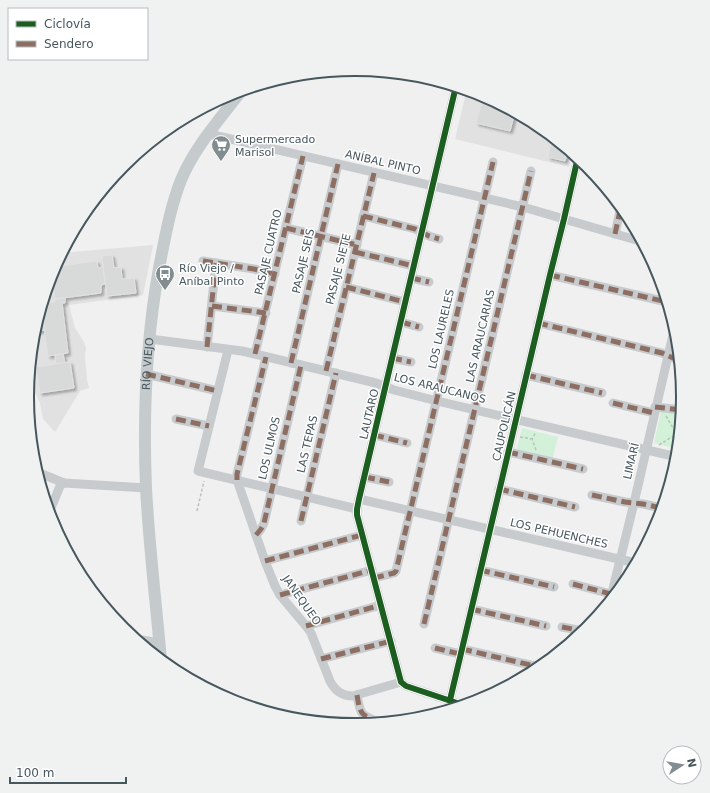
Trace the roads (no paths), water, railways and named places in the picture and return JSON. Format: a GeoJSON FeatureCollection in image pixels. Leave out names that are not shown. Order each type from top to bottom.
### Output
{"type":"FeatureCollection","features":[{"type":"Feature","properties":{"kind":"main road","name":"RÍO VIEJO"},"geometry":{"type":"LineString","coordinates":[[160,651],[146,488],[146,374],[153,304],[169,220],[182,179],[197,150],[235,99]]}},
{"type":"Feature","properties":{"kind":"street","name":"LAUTARO"},"geometry":{"type":"LineString","coordinates":[[401,682],[358,521],[357,509],[455,92]]}},
{"type":"Feature","properties":{"kind":"street","name":"ANÍBAL PINTO"},"geometry":{"type":"LineString","coordinates":[[209,134],[523,207],[635,240]]}},
{"type":"Feature","properties":{"kind":"street","name":"PASAJE CUATRO"},"geometry":{"type":"LineString","coordinates":[[255,354],[303,156]]}},
{"type":"Feature","properties":{"kind":"street","name":"LOS LAURELES"},"geometry":{"type":"LineString","coordinates":[[373,574],[396,571],[493,162]]}},
{"type":"Feature","properties":{"kind":"street","name":"PASAJE SEIS"},"geometry":{"type":"LineString","coordinates":[[291,363],[338,164]]}},
{"type":"Feature","properties":{"kind":"street","name":"CAUPOLICÁN"},"geometry":{"type":"LineString","coordinates":[[450,700],[576,164]]}},
{"type":"Feature","properties":{"kind":"street","name":"LAS ARAUCARIAS"},"geometry":{"type":"LineString","coordinates":[[424,624],[531,171]]}},
{"type":"Feature","properties":{"kind":"street","name":"PASAJE SIETE"},"geometry":{"type":"LineString","coordinates":[[326,371],[374,172]]}},
{"type":"Feature","properties":{"kind":"street"},"geometry":{"type":"LineString","coordinates":[[615,234],[619,214]]}},
{"type":"Feature","properties":{"kind":"street"},"geometry":{"type":"LineString","coordinates":[[363,216],[416,229],[429,236],[439,239]]}},
{"type":"Feature","properties":{"kind":"street"},"geometry":{"type":"LineString","coordinates":[[286,228],[321,236],[414,266]]}},
{"type":"Feature","properties":{"kind":"street"},"geometry":{"type":"LineString","coordinates":[[203,261],[275,274]]}},
{"type":"Feature","properties":{"kind":"street"},"geometry":{"type":"LineString","coordinates":[[207,347],[216,263]]}},
{"type":"Feature","properties":{"kind":"street"},"geometry":{"type":"LineString","coordinates":[[550,275],[661,300]]}},
{"type":"Feature","properties":{"kind":"street"},"geometry":{"type":"LineString","coordinates":[[411,278],[429,282]]}},
{"type":"Feature","properties":{"kind":"street"},"geometry":{"type":"LineString","coordinates":[[346,287],[406,302]]}},
{"type":"Feature","properties":{"kind":"street"},"geometry":{"type":"LineString","coordinates":[[212,306],[266,313]]}},
{"type":"Feature","properties":{"kind":"street"},"geometry":{"type":"LineString","coordinates":[[401,322],[419,327]]}},
{"type":"Feature","properties":{"kind":"street"},"geometry":{"type":"LineString","coordinates":[[538,323],[662,353],[673,358]]}},
{"type":"Feature","properties":{"kind":"street","name":"LOS ARAUCANOS"},"geometry":{"type":"LineString","coordinates":[[150,339],[255,354],[376,383],[394,390],[437,401],[671,455]]}},
{"type":"Feature","properties":{"kind":"street","name":"LIMARÍ"},"geometry":{"type":"LineString","coordinates":[[612,589],[648,450],[671,342]]}},
{"type":"Feature","properties":{"kind":"street"},"geometry":{"type":"LineString","coordinates":[[228,350],[209,426],[202,472],[357,509]]}},
{"type":"Feature","properties":{"kind":"street"},"geometry":{"type":"LineString","coordinates":[[237,480],[237,474],[266,357]]}},
{"type":"Feature","properties":{"kind":"street"},"geometry":{"type":"LineString","coordinates":[[392,358],[411,362]]}},
{"type":"Feature","properties":{"kind":"street","name":"LOS ULMOS"},"geometry":{"type":"LineString","coordinates":[[256,534],[263,526],[301,365]]}},
{"type":"Feature","properties":{"kind":"street"},"geometry":{"type":"LineString","coordinates":[[146,374],[218,391]]}},
{"type":"Feature","properties":{"kind":"street","name":"LAS TEPAS"},"geometry":{"type":"LineString","coordinates":[[301,521],[336,374]]}},
{"type":"Feature","properties":{"kind":"street"},"geometry":{"type":"LineString","coordinates":[[526,375],[602,393]]}},
{"type":"Feature","properties":{"kind":"street"},"geometry":{"type":"LineString","coordinates":[[613,402],[657,409],[675,410]]}},
{"type":"Feature","properties":{"kind":"street"},"geometry":{"type":"LineString","coordinates":[[176,419],[209,426]]}},
{"type":"Feature","properties":{"kind":"street"},"geometry":{"type":"LineString","coordinates":[[374,435],[407,443]]}},
{"type":"Feature","properties":{"kind":"street"},"geometry":{"type":"LineString","coordinates":[[508,452],[583,469]]}},
{"type":"Feature","properties":{"kind":"street"},"geometry":{"type":"LineString","coordinates":[[44,475],[64,483],[146,488]]}},
{"type":"Feature","properties":{"kind":"street"},"geometry":{"type":"LineString","coordinates":[[364,477],[389,482]]}},
{"type":"Feature","properties":{"kind":"street","name":"JANEQUEO"},"geometry":{"type":"LineString","coordinates":[[237,480],[275,586],[280,595],[306,626],[313,638],[330,681],[335,689],[346,695],[357,695],[401,682]]}},
{"type":"Feature","properties":{"kind":"street"},"geometry":{"type":"LineString","coordinates":[[53,504],[60,486],[64,483]]}},
{"type":"Feature","properties":{"kind":"street"},"geometry":{"type":"LineString","coordinates":[[499,489],[575,507]]}},
{"type":"Feature","properties":{"kind":"street"},"geometry":{"type":"LineString","coordinates":[[592,495],[656,507]]}},
{"type":"Feature","properties":{"kind":"street","name":"LOS PEHUENCHES"},"geometry":{"type":"LineString","coordinates":[[359,499],[630,562]]}},
{"type":"Feature","properties":{"kind":"street"},"geometry":{"type":"LineString","coordinates":[[265,561],[362,535]]}},
{"type":"Feature","properties":{"kind":"street"},"geometry":{"type":"LineString","coordinates":[[480,570],[554,587]]}},
{"type":"Feature","properties":{"kind":"street"},"geometry":{"type":"LineString","coordinates":[[280,595],[373,574]]}},
{"type":"Feature","properties":{"kind":"street"},"geometry":{"type":"LineString","coordinates":[[573,584],[606,597]]}},
{"type":"Feature","properties":{"kind":"street"},"geometry":{"type":"LineString","coordinates":[[306,626],[381,605]]}},
{"type":"Feature","properties":{"kind":"street"},"geometry":{"type":"LineString","coordinates":[[471,609],[546,626]]}},
{"type":"Feature","properties":{"kind":"street"},"geometry":{"type":"LineString","coordinates":[[562,627],[575,630]]}},
{"type":"Feature","properties":{"kind":"street"},"geometry":{"type":"LineString","coordinates":[[147,641],[160,643]]}},
{"type":"Feature","properties":{"kind":"street"},"geometry":{"type":"LineString","coordinates":[[321,659],[391,641]]}},
{"type":"Feature","properties":{"kind":"street"},"geometry":{"type":"LineString","coordinates":[[435,648],[528,666]]}},
{"type":"Feature","properties":{"kind":"street"},"geometry":{"type":"LineString","coordinates":[[401,682],[406,686],[454,701]]}},
{"type":"Feature","properties":{"kind":"street"},"geometry":{"type":"LineString","coordinates":[[357,695],[359,707],[367,717]]}},
{"type":"Feature","properties":{"kind":"place","name":"Supermercado Marisol"},"geometry":{"type":"Point","coordinates":[221,162]}},
{"type":"Feature","properties":{"kind":"place","name":"Río Viejo / Aníbal Pinto"},"geometry":{"type":"Point","coordinates":[165,291]}}]}
